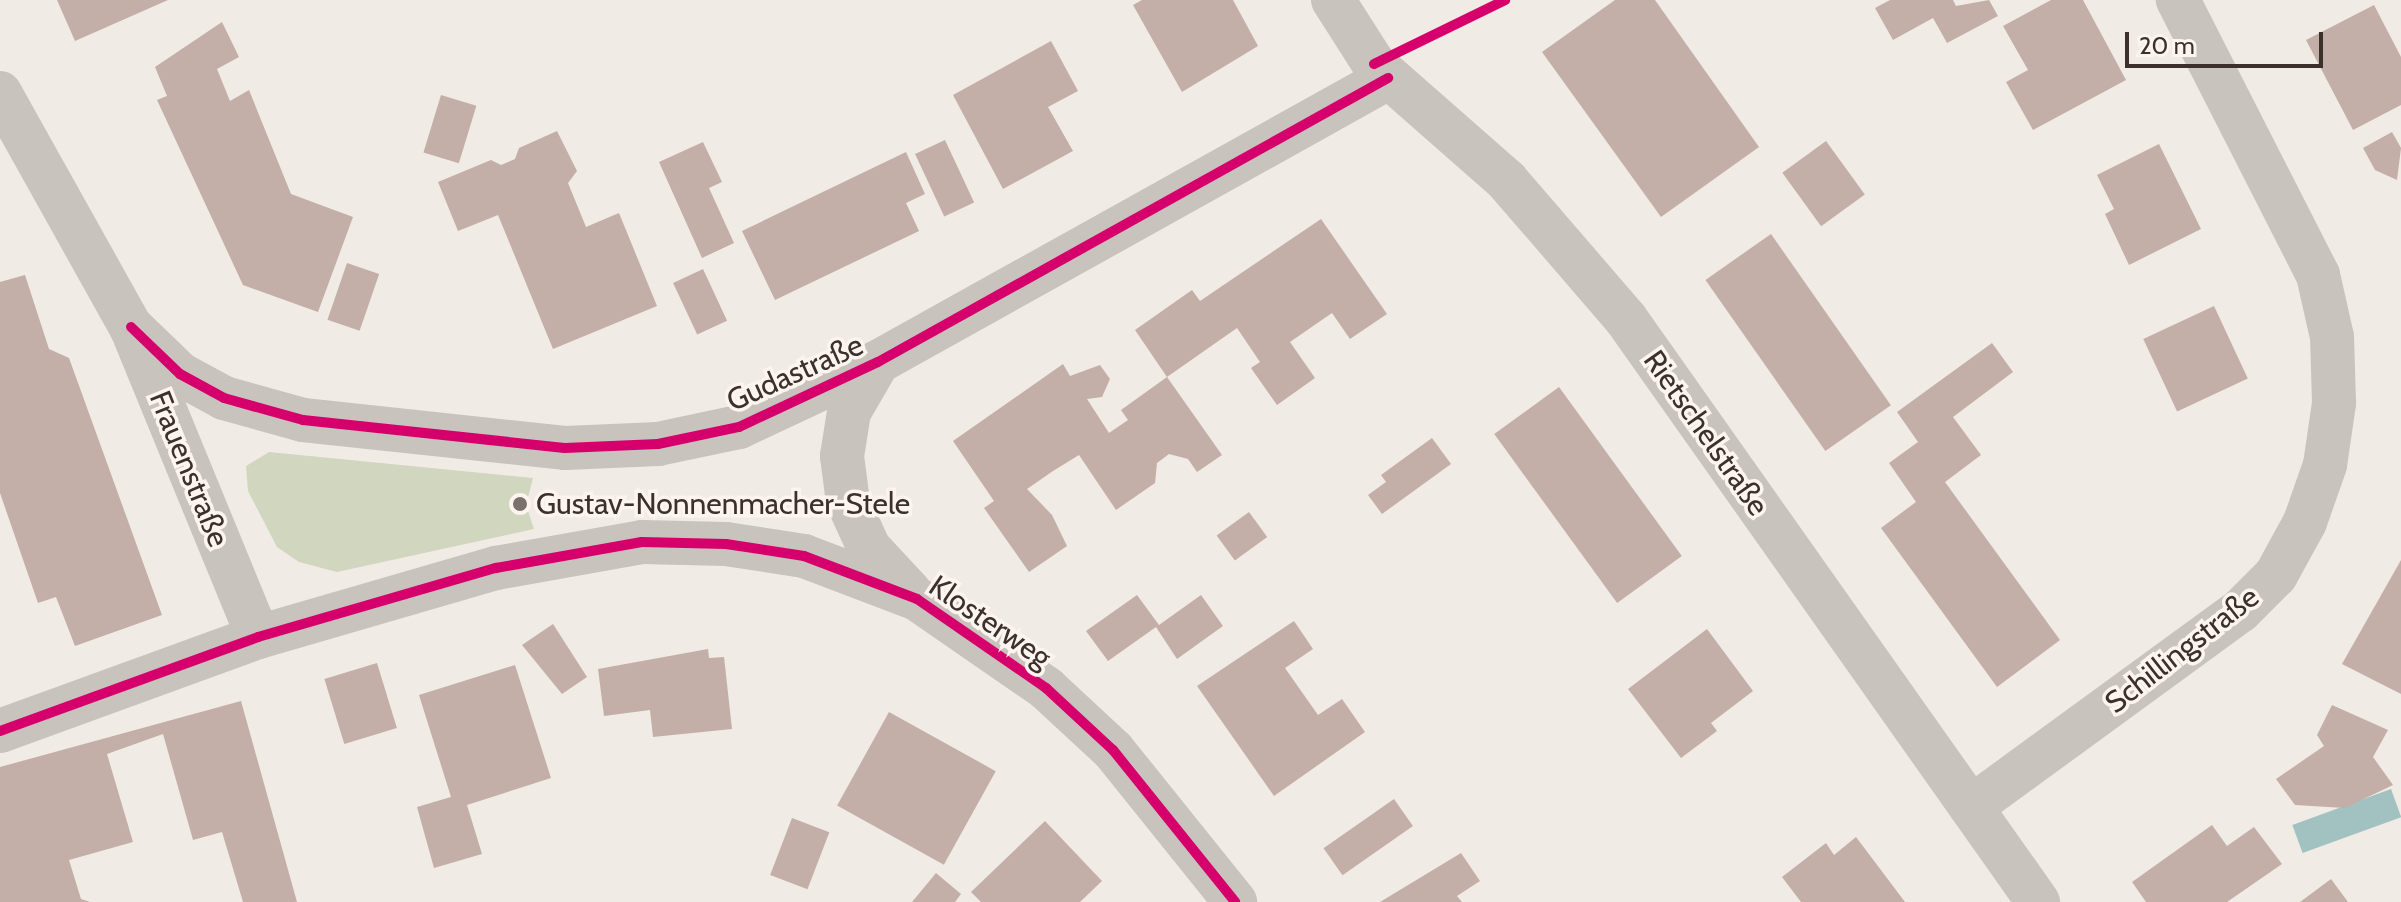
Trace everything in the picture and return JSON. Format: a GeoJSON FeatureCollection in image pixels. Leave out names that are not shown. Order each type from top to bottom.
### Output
{"type":"FeatureCollection","features":[{"type":"Feature","properties":{"kind":"street","name":"Rietschelstraße"},"geometry":{"type":"LineString","coordinates":[[1333,0],[1388,78],[1507,181],[1626,319],[2038,902]]}},
{"type":"Feature","properties":{"kind":"street","name":"Schillingstraße"},"geometry":{"type":"LineString","coordinates":[[1971,807],[2240,611],[2276,575],[2305,522],[2325,465],[2334,403],[2332,337],[2318,275],[2178,0]]}},
{"type":"Feature","properties":{"kind":"street","name":"Gudastraße"},"geometry":{"type":"LineString","coordinates":[[131,327],[191,380],[224,398],[303,420],[565,448],[658,444],[739,427],[878,362],[1388,78]]}},
{"type":"Feature","properties":{"kind":"street","name":"Frauenstraße"},"geometry":{"type":"LineString","coordinates":[[0,93],[131,327],[258,637]]}},
{"type":"Feature","properties":{"kind":"street","name":"Klosterweg"},"geometry":{"type":"LineString","coordinates":[[878,362],[849,412],[842,456],[848,502],[869,548],[917,599],[1046,688],[1113,750],[1235,902]]}},
{"type":"Feature","properties":{"kind":"street","name":"Klosterweg"},"geometry":{"type":"LineString","coordinates":[[0,731],[258,637],[534,559],[642,542],[726,544],[804,556],[917,599]]}},
{"type":"Feature","properties":{"kind":"green space"},"geometry":{"type":"Polygon","coordinates":[[[269,452],[533,478],[526,505],[534,529],[337,572],[299,562],[277,547],[248,491],[246,466],[269,452]]]}},
{"type":"Feature","properties":{"kind":"water"},"geometry":{"type":"Polygon","coordinates":[[[2391,789],[2401,817],[2303,853],[2292,825],[2391,789]]]}},
{"type":"Feature","properties":{"kind":"building"},"geometry":{"type":"Polygon","coordinates":[[[57,0],[168,0],[75,41],[57,0]]]}},
{"type":"Feature","properties":{"kind":"building"},"geometry":{"type":"Polygon","coordinates":[[[1142,0],[1233,0],[1258,46],[1182,92],[1133,5],[1142,0]]]}},
{"type":"Feature","properties":{"kind":"building"},"geometry":{"type":"Polygon","coordinates":[[[1615,0],[1655,0],[1759,147],[1661,217],[1542,52],[1615,0]]]}},
{"type":"Feature","properties":{"kind":"building"},"geometry":{"type":"Polygon","coordinates":[[[1890,0],[1953,0],[1956,6],[1989,0],[1998,16],[1947,43],[1933,18],[1893,40],[1875,8],[1890,0]]]}},
{"type":"Feature","properties":{"kind":"building"},"geometry":{"type":"Polygon","coordinates":[[[2051,0],[2083,0],[2126,80],[2033,130],[2006,82],[2028,70],[2003,26],[2051,0]]]}},
{"type":"Feature","properties":{"kind":"building"},"geometry":{"type":"Polygon","coordinates":[[[2374,5],[2401,57],[2401,105],[2353,130],[2306,40],[2374,5]]]}},
{"type":"Feature","properties":{"kind":"building"},"geometry":{"type":"Polygon","coordinates":[[[222,22],[239,57],[217,69],[230,101],[249,90],[291,194],[353,217],[318,312],[243,285],[157,100],[167,96],[155,67],[222,22]]]}},
{"type":"Feature","properties":{"kind":"building"},"geometry":{"type":"Polygon","coordinates":[[[1051,41],[1078,91],[1048,107],[1073,151],[1003,189],[953,95],[1051,41]]]}},
{"type":"Feature","properties":{"kind":"building"},"geometry":{"type":"Polygon","coordinates":[[[441,95],[476,106],[459,163],[423,152],[441,95]]]}},
{"type":"Feature","properties":{"kind":"building"},"geometry":{"type":"Polygon","coordinates":[[[557,131],[577,171],[568,183],[586,227],[619,213],[657,306],[553,349],[498,215],[458,231],[438,182],[491,160],[501,165],[515,159],[519,148],[557,131]]]}},
{"type":"Feature","properties":{"kind":"building"},"geometry":{"type":"Polygon","coordinates":[[[2392,132],[2401,148],[2397,180],[2375,170],[2363,148],[2392,132]]]}},
{"type":"Feature","properties":{"kind":"building"},"geometry":{"type":"Polygon","coordinates":[[[945,140],[974,203],[944,216],[915,154],[945,140]]]}},
{"type":"Feature","properties":{"kind":"building"},"geometry":{"type":"Polygon","coordinates":[[[1826,141],[1865,194],[1821,226],[1782,173],[1826,141]]]}},
{"type":"Feature","properties":{"kind":"building"},"geometry":{"type":"Polygon","coordinates":[[[703,142],[722,182],[709,188],[734,243],[702,258],[659,162],[703,142]]]}},
{"type":"Feature","properties":{"kind":"building"},"geometry":{"type":"Polygon","coordinates":[[[2159,144],[2201,229],[2129,265],[2105,214],[2114,209],[2097,175],[2159,144]]]}},
{"type":"Feature","properties":{"kind":"building"},"geometry":{"type":"Polygon","coordinates":[[[906,152],[925,194],[906,203],[919,231],[775,300],[742,231],[906,152]]]}},
{"type":"Feature","properties":{"kind":"building"},"geometry":{"type":"Polygon","coordinates":[[[1321,219],[1387,314],[1350,339],[1332,313],[1290,342],[1315,378],[1277,405],[1251,368],[1260,362],[1237,328],[1167,377],[1135,330],[1192,290],[1200,301],[1321,219]]]}},
{"type":"Feature","properties":{"kind":"building"},"geometry":{"type":"Polygon","coordinates":[[[1771,234],[1891,405],[1825,451],[1705,280],[1771,234]]]}},
{"type":"Feature","properties":{"kind":"building"},"geometry":{"type":"Polygon","coordinates":[[[347,263],[379,274],[360,331],[327,320],[347,263]]]}},
{"type":"Feature","properties":{"kind":"building"},"geometry":{"type":"Polygon","coordinates":[[[703,269],[727,321],[697,335],[673,283],[703,269]]]}},
{"type":"Feature","properties":{"kind":"building"},"geometry":{"type":"Polygon","coordinates":[[[25,275],[49,349],[69,358],[162,615],[75,646],[56,597],[38,603],[0,493],[0,282],[25,275]]]}},
{"type":"Feature","properties":{"kind":"building"},"geometry":{"type":"Polygon","coordinates":[[[2214,306],[2248,379],[2177,411],[2143,339],[2214,306]]]}},
{"type":"Feature","properties":{"kind":"building"},"geometry":{"type":"Polygon","coordinates":[[[1992,343],[2013,372],[1953,417],[1981,455],[1945,482],[2060,640],[1997,687],[1881,528],[1916,502],[1889,463],[1918,442],[1897,412],[1992,343]]]}},
{"type":"Feature","properties":{"kind":"building"},"geometry":{"type":"Polygon","coordinates":[[[1063,364],[1070,376],[1100,365],[1110,379],[1102,397],[1087,399],[1109,433],[1128,420],[1121,410],[1167,377],[1222,455],[1197,472],[1188,459],[1169,454],[1157,463],[1155,483],[1116,510],[1079,455],[1027,489],[1052,515],[1067,546],[1029,572],[984,508],[994,501],[953,441],[1063,364]]]}},
{"type":"Feature","properties":{"kind":"building"},"geometry":{"type":"Polygon","coordinates":[[[1559,387],[1682,556],[1617,603],[1494,434],[1559,387]]]}},
{"type":"Feature","properties":{"kind":"building"},"geometry":{"type":"Polygon","coordinates":[[[1432,438],[1451,464],[1382,514],[1368,495],[1386,482],[1381,475],[1432,438]]]}},
{"type":"Feature","properties":{"kind":"building"},"geometry":{"type":"Polygon","coordinates":[[[1249,512],[1267,537],[1235,561],[1217,536],[1249,512]]]}},
{"type":"Feature","properties":{"kind":"building"},"geometry":{"type":"Polygon","coordinates":[[[2401,560],[2401,694],[2342,664],[2401,560]]]}},
{"type":"Feature","properties":{"kind":"building"},"geometry":{"type":"Polygon","coordinates":[[[1137,595],[1159,625],[1201,595],[1223,626],[1177,659],[1156,627],[1108,661],[1086,631],[1137,595]]]}},
{"type":"Feature","properties":{"kind":"building"},"geometry":{"type":"Polygon","coordinates":[[[1294,621],[1313,649],[1285,668],[1318,715],[1342,699],[1365,732],[1274,796],[1197,686],[1294,621]]]}},
{"type":"Feature","properties":{"kind":"building"},"geometry":{"type":"Polygon","coordinates":[[[553,624],[587,677],[562,694],[522,645],[553,624]]]}},
{"type":"Feature","properties":{"kind":"building"},"geometry":{"type":"Polygon","coordinates":[[[1707,629],[1753,691],[1711,723],[1717,731],[1681,758],[1628,689],[1707,629]]]}},
{"type":"Feature","properties":{"kind":"building"},"geometry":{"type":"Polygon","coordinates":[[[708,649],[709,658],[724,657],[732,729],[653,737],[650,710],[604,716],[598,669],[708,649]]]}},
{"type":"Feature","properties":{"kind":"building"},"geometry":{"type":"Polygon","coordinates":[[[377,663],[397,728],[344,744],[324,679],[377,663]]]}},
{"type":"Feature","properties":{"kind":"building"},"geometry":{"type":"Polygon","coordinates":[[[515,665],[551,778],[467,805],[482,854],[434,868],[417,807],[451,797],[419,695],[515,665]]]}},
{"type":"Feature","properties":{"kind":"building"},"geometry":{"type":"Polygon","coordinates":[[[241,701],[297,902],[243,902],[222,832],[193,840],[163,734],[107,754],[133,842],[69,860],[81,899],[90,902],[0,902],[0,767],[241,701]]]}},
{"type":"Feature","properties":{"kind":"building"},"geometry":{"type":"Polygon","coordinates":[[[2332,705],[2388,730],[2373,757],[2393,785],[2345,808],[2295,805],[2276,779],[2324,746],[2317,735],[2332,705]]]}},
{"type":"Feature","properties":{"kind":"building"},"geometry":{"type":"Polygon","coordinates":[[[889,712],[996,771],[944,865],[837,806],[889,712]]]}},
{"type":"Feature","properties":{"kind":"building"},"geometry":{"type":"Polygon","coordinates":[[[1394,799],[1413,826],[1342,875],[1324,848],[1394,799]]]}},
{"type":"Feature","properties":{"kind":"building"},"geometry":{"type":"Polygon","coordinates":[[[792,818],[829,832],[807,889],[770,875],[792,818]]]}},
{"type":"Feature","properties":{"kind":"building"},"geometry":{"type":"Polygon","coordinates":[[[1045,821],[1102,881],[1080,902],[981,902],[971,892],[1045,821]]]}},
{"type":"Feature","properties":{"kind":"building"},"geometry":{"type":"Polygon","coordinates":[[[2212,825],[2227,846],[2254,827],[2282,864],[2227,902],[2146,902],[2132,882],[2212,825]]]}},
{"type":"Feature","properties":{"kind":"building"},"geometry":{"type":"Polygon","coordinates":[[[1856,837],[1905,902],[1801,902],[1782,877],[1826,843],[1834,855],[1856,837]]]}},
{"type":"Feature","properties":{"kind":"building"},"geometry":{"type":"Polygon","coordinates":[[[1461,853],[1480,881],[1457,896],[1462,902],[1380,902],[1461,853]]]}},
{"type":"Feature","properties":{"kind":"building"},"geometry":{"type":"Polygon","coordinates":[[[936,873],[961,894],[955,902],[912,902],[936,873]]]}},
{"type":"Feature","properties":{"kind":"building"},"geometry":{"type":"Polygon","coordinates":[[[2331,879],[2348,902],[2300,902],[2331,879]]]}},
{"type":"Feature","properties":{"kind":"cycle path"},"geometry":{"type":"LineString","coordinates":[[1374,64],[1505,0]]}},
{"type":"Feature","properties":{"kind":"cycle path"},"geometry":{"type":"LineString","coordinates":[[131,327],[180,374],[224,398],[303,420],[565,448],[658,444],[739,427],[878,362],[1388,78]]}},
{"type":"Feature","properties":{"kind":"cycle path"},"geometry":{"type":"LineString","coordinates":[[0,731],[258,637],[496,568],[642,542],[726,544],[804,556],[917,599],[1046,688],[1113,750],[1235,902]]}},
{"type":"Feature","properties":{"kind":"place","name":"Gustav-Nonnenmacher-Stele"},"geometry":{"type":"Point","coordinates":[520,504]}}]}
